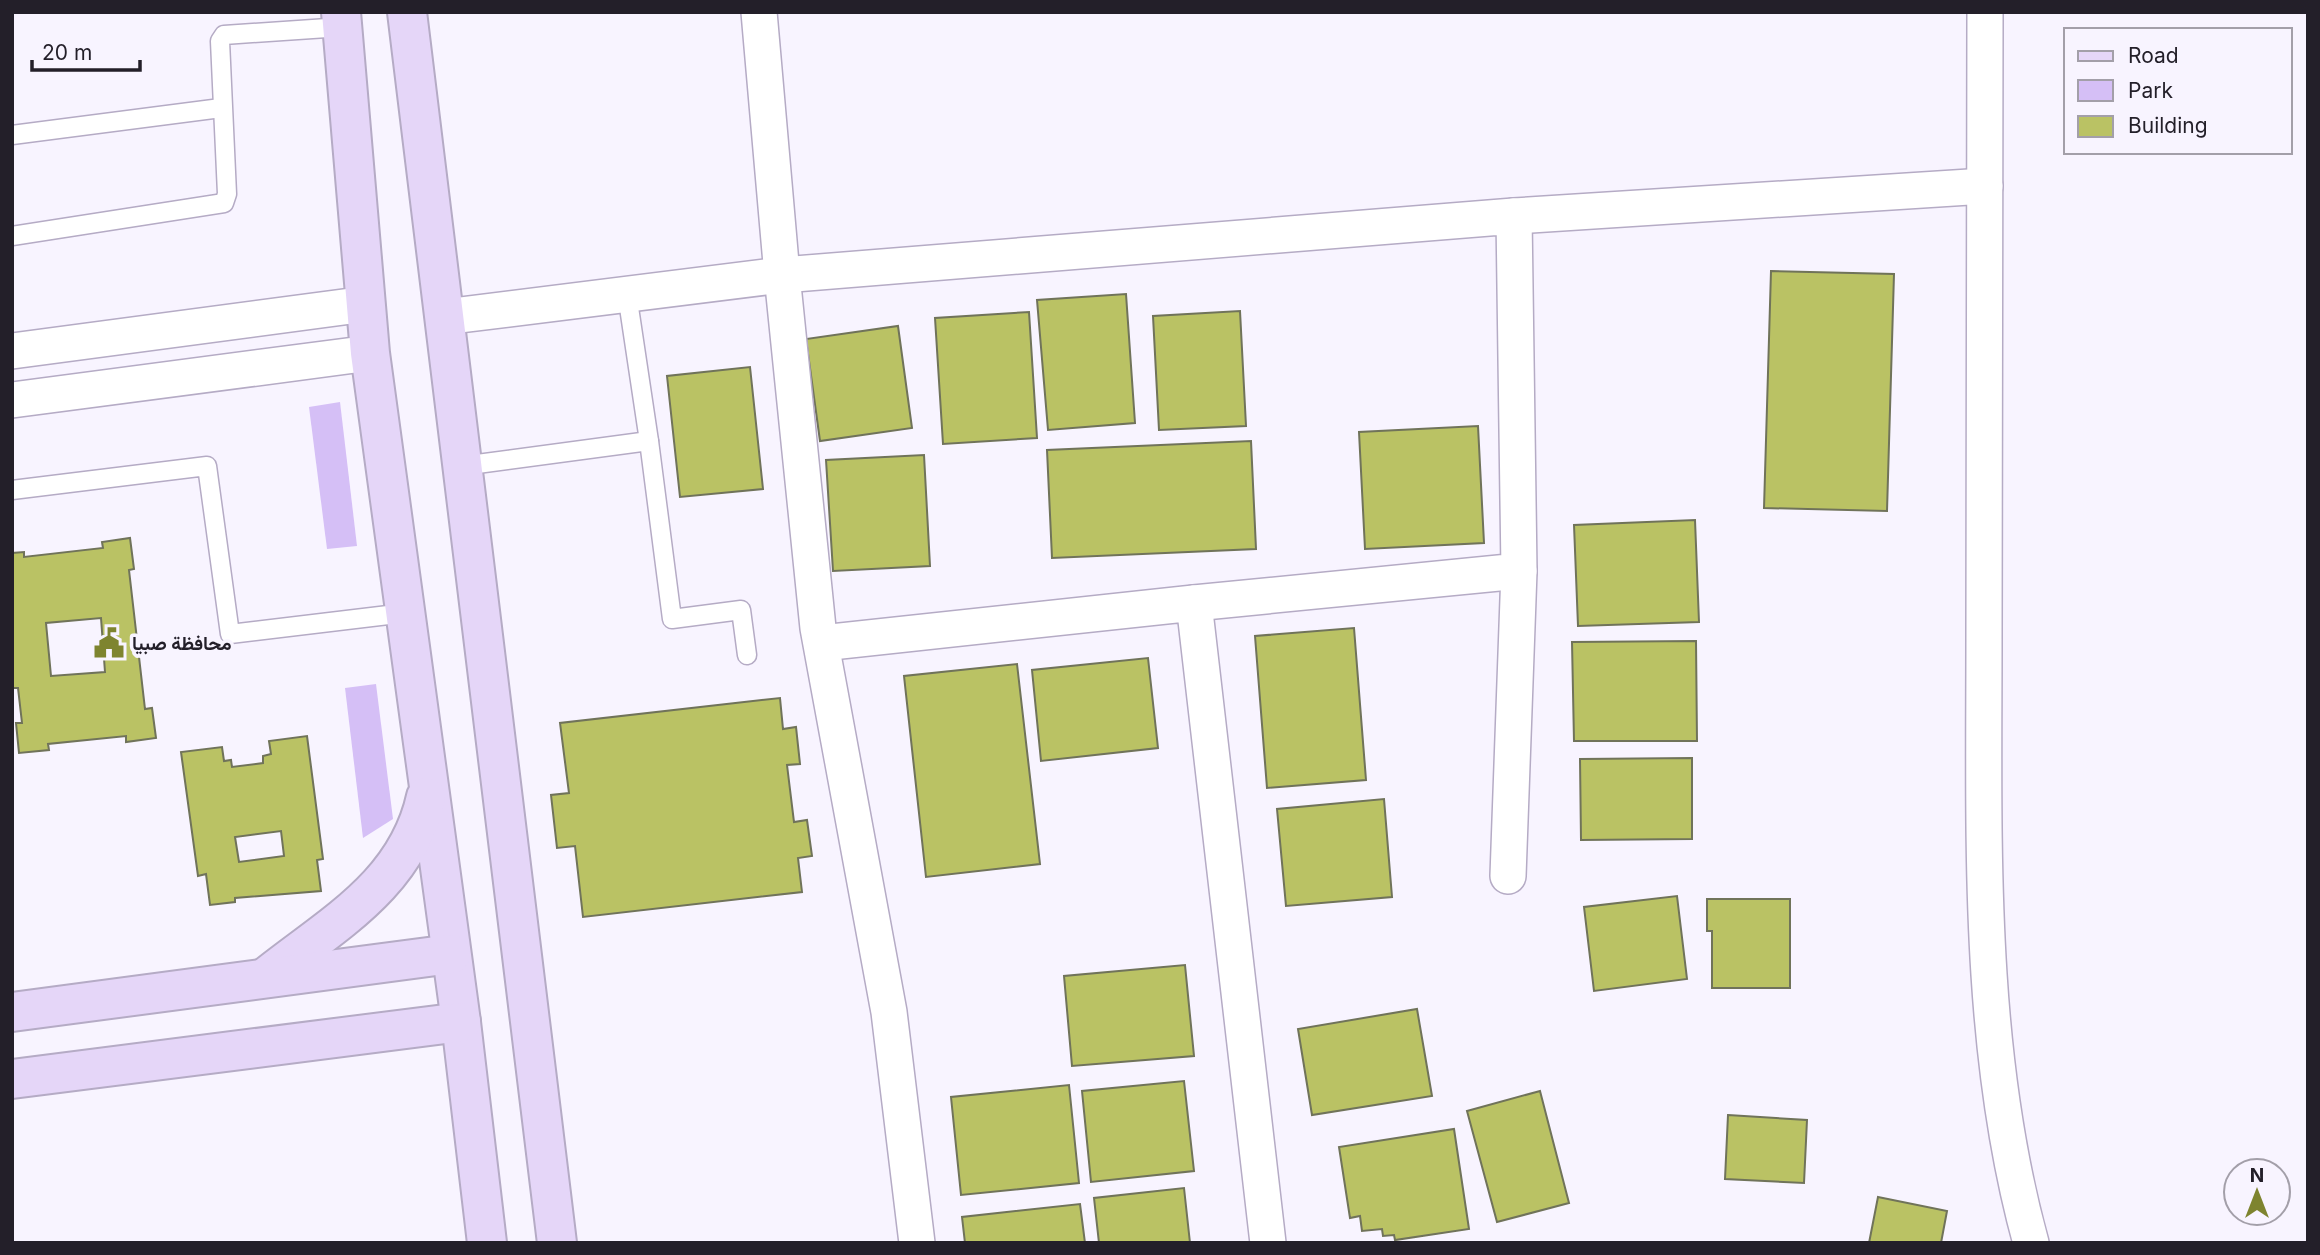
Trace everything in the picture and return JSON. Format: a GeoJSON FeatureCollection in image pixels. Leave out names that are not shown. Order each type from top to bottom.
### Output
{"type":"FeatureCollection","features":[{"type":"Feature","properties":{"kind":"street"},"geometry":{"type":"LineString","coordinates":[[407,12],[557,1243]]}},
{"type":"Feature","properties":{"kind":"street"},"geometry":{"type":"LineString","coordinates":[[759,12],[782,275],[822,643],[888,1012],[917,1243]]}},
{"type":"Feature","properties":{"kind":"street"},"geometry":{"type":"LineString","coordinates":[[1985,12],[1984,748],[1990,1020],[2021,1206],[2031,1243]]}},
{"type":"Feature","properties":{"kind":"street"},"geometry":{"type":"LineString","coordinates":[[341,20],[370,353],[452,954],[487,1243]]}},
{"type":"Feature","properties":{"kind":"street"},"geometry":{"type":"LineString","coordinates":[[444,317],[782,275],[1514,216],[1985,186]]}},
{"type":"Feature","properties":{"kind":"street"},"geometry":{"type":"LineString","coordinates":[[1508,876],[1519,571],[1514,216]]}},
{"type":"Feature","properties":{"kind":"street"},"geometry":{"type":"LineString","coordinates":[[12,351],[366,304]]}},
{"type":"Feature","properties":{"kind":"street"},"geometry":{"type":"LineString","coordinates":[[12,400],[370,353]]}},
{"type":"Feature","properties":{"kind":"street"},"geometry":{"type":"LineString","coordinates":[[822,643],[1519,571]]}},
{"type":"Feature","properties":{"kind":"street"},"geometry":{"type":"LineString","coordinates":[[1194,603],[1268,1243]]}},
{"type":"Feature","properties":{"kind":"street"},"geometry":{"type":"LineString","coordinates":[[264,979],[325,934],[386,877],[409,846],[420,825],[428,784]]}},
{"type":"Feature","properties":{"kind":"street"},"geometry":{"type":"LineString","coordinates":[[12,1012],[452,954]]}},
{"type":"Feature","properties":{"kind":"street"},"geometry":{"type":"LineString","coordinates":[[12,1079],[461,1023]]}},
{"type":"Feature","properties":{"kind":"lane"},"geometry":{"type":"LineString","coordinates":[[12,236],[224,203],[227,194],[219,47],[224,35],[341,20]]}},
{"type":"Feature","properties":{"kind":"lane"},"geometry":{"type":"LineString","coordinates":[[12,135],[221,108]]}},
{"type":"Feature","properties":{"kind":"lane"},"geometry":{"type":"LineString","coordinates":[[627,294],[672,619],[741,610],[747,655]]}},
{"type":"Feature","properties":{"kind":"lane"},"geometry":{"type":"LineString","coordinates":[[462,466],[649,441]]}},
{"type":"Feature","properties":{"kind":"lane"},"geometry":{"type":"LineString","coordinates":[[12,490],[207,467],[230,634],[405,613]]}},
{"type":"Feature","properties":{"kind":"green space"},"geometry":{"type":"Polygon","coordinates":[[[340,402],[357,546],[327,549],[309,407],[340,402]]]}},
{"type":"Feature","properties":{"kind":"green space"},"geometry":{"type":"Polygon","coordinates":[[[376,684],[393,819],[363,838],[345,688],[376,684]]]}},
{"type":"Feature","properties":{"kind":"building"},"geometry":{"type":"Polygon","coordinates":[[[1771,271],[1894,274],[1887,511],[1764,508],[1771,271]]]}},
{"type":"Feature","properties":{"kind":"building"},"geometry":{"type":"Polygon","coordinates":[[[1126,294],[1135,423],[1048,430],[1037,300],[1126,294]]]}},
{"type":"Feature","properties":{"kind":"building"},"geometry":{"type":"Polygon","coordinates":[[[1240,311],[1246,426],[1159,430],[1153,316],[1240,311]]]}},
{"type":"Feature","properties":{"kind":"building"},"geometry":{"type":"Polygon","coordinates":[[[1029,312],[1037,438],[943,444],[935,318],[1029,312]]]}},
{"type":"Feature","properties":{"kind":"building"},"geometry":{"type":"Polygon","coordinates":[[[898,326],[912,428],[820,441],[806,339],[898,326]]]}},
{"type":"Feature","properties":{"kind":"building"},"geometry":{"type":"Polygon","coordinates":[[[750,367],[763,489],[680,497],[667,376],[750,367]]]}},
{"type":"Feature","properties":{"kind":"building"},"geometry":{"type":"Polygon","coordinates":[[[1478,426],[1484,543],[1365,549],[1359,432],[1478,426]]]}},
{"type":"Feature","properties":{"kind":"building"},"geometry":{"type":"Polygon","coordinates":[[[1251,441],[1256,549],[1052,558],[1047,450],[1251,441]]]}},
{"type":"Feature","properties":{"kind":"building"},"geometry":{"type":"Polygon","coordinates":[[[924,455],[930,566],[833,571],[826,460],[924,455]]]}},
{"type":"Feature","properties":{"kind":"building"},"geometry":{"type":"Polygon","coordinates":[[[1695,520],[1699,622],[1578,626],[1574,525],[1695,520]]]}},
{"type":"Feature","properties":{"kind":"building"},"geometry":{"type":"Polygon","coordinates":[[[130,538],[134,569],[129,570],[145,709],[152,708],[156,738],[126,742],[126,736],[48,744],[49,750],[19,753],[16,723],[22,723],[18,688],[12,688],[12,553],[24,552],[24,557],[103,548],[102,542],[130,538]],[[101,618],[46,623],[51,676],[105,672],[101,618]]]}},
{"type":"Feature","properties":{"kind":"building"},"geometry":{"type":"Polygon","coordinates":[[[1354,628],[1366,780],[1267,788],[1255,636],[1354,628]]]}},
{"type":"Feature","properties":{"kind":"building"},"geometry":{"type":"Polygon","coordinates":[[[1696,641],[1697,741],[1574,741],[1572,642],[1696,641]]]}},
{"type":"Feature","properties":{"kind":"building"},"geometry":{"type":"Polygon","coordinates":[[[1148,658],[1158,748],[1041,761],[1032,670],[1148,658]]]}},
{"type":"Feature","properties":{"kind":"building"},"geometry":{"type":"Polygon","coordinates":[[[1017,664],[1040,864],[926,877],[904,676],[1017,664]]]}},
{"type":"Feature","properties":{"kind":"building"},"geometry":{"type":"Polygon","coordinates":[[[780,698],[783,729],[796,727],[800,764],[787,765],[794,822],[807,820],[812,856],[798,858],[802,892],[583,917],[575,846],[557,848],[551,795],[569,793],[560,723],[780,698]]]}},
{"type":"Feature","properties":{"kind":"building"},"geometry":{"type":"Polygon","coordinates":[[[307,736],[323,859],[317,860],[321,891],[235,898],[235,902],[210,905],[206,874],[198,876],[181,752],[222,747],[224,761],[231,760],[232,767],[263,763],[263,756],[271,754],[269,741],[307,736]],[[281,831],[235,837],[239,862],[284,856],[281,831]]]}},
{"type":"Feature","properties":{"kind":"building"},"geometry":{"type":"Polygon","coordinates":[[[1692,758],[1692,839],[1581,840],[1580,759],[1692,758]]]}},
{"type":"Feature","properties":{"kind":"building"},"geometry":{"type":"Polygon","coordinates":[[[1384,799],[1392,897],[1286,906],[1277,809],[1384,799]]]}},
{"type":"Feature","properties":{"kind":"building"},"geometry":{"type":"Polygon","coordinates":[[[1677,896],[1687,979],[1594,991],[1584,907],[1677,896]]]}},
{"type":"Feature","properties":{"kind":"building"},"geometry":{"type":"Polygon","coordinates":[[[1707,899],[1790,899],[1790,988],[1712,988],[1712,931],[1707,931],[1707,899]]]}},
{"type":"Feature","properties":{"kind":"building"},"geometry":{"type":"Polygon","coordinates":[[[1185,965],[1194,1056],[1072,1066],[1064,976],[1185,965]]]}},
{"type":"Feature","properties":{"kind":"building"},"geometry":{"type":"Polygon","coordinates":[[[1417,1009],[1432,1096],[1312,1115],[1298,1029],[1417,1009]]]}},
{"type":"Feature","properties":{"kind":"building"},"geometry":{"type":"Polygon","coordinates":[[[1184,1081],[1194,1171],[1091,1182],[1082,1091],[1184,1081]]]}},
{"type":"Feature","properties":{"kind":"building"},"geometry":{"type":"Polygon","coordinates":[[[1069,1085],[1079,1183],[961,1195],[951,1097],[1069,1085]]]}},
{"type":"Feature","properties":{"kind":"building"},"geometry":{"type":"Polygon","coordinates":[[[1540,1091],[1569,1203],[1497,1222],[1467,1111],[1540,1091]]]}},
{"type":"Feature","properties":{"kind":"building"},"geometry":{"type":"Polygon","coordinates":[[[1728,1115],[1807,1120],[1804,1183],[1725,1179],[1728,1115]]]}},
{"type":"Feature","properties":{"kind":"building"},"geometry":{"type":"Polygon","coordinates":[[[1454,1129],[1469,1229],[1395,1240],[1394,1235],[1383,1236],[1382,1229],[1362,1231],[1360,1216],[1350,1218],[1339,1147],[1454,1129]]]}},
{"type":"Feature","properties":{"kind":"building"},"geometry":{"type":"Polygon","coordinates":[[[1184,1188],[1190,1243],[1099,1243],[1094,1198],[1184,1188]]]}},
{"type":"Feature","properties":{"kind":"building"},"geometry":{"type":"Polygon","coordinates":[[[1878,1197],[1947,1211],[1941,1243],[1869,1243],[1878,1197]]]}},
{"type":"Feature","properties":{"kind":"building"},"geometry":{"type":"Polygon","coordinates":[[[1080,1204],[1085,1243],[965,1243],[962,1217],[1080,1204]]]}},
{"type":"Feature","properties":{"kind":"place","name":"محافظة صبيا"},"geometry":{"type":"Point","coordinates":[109,643]}}]}
